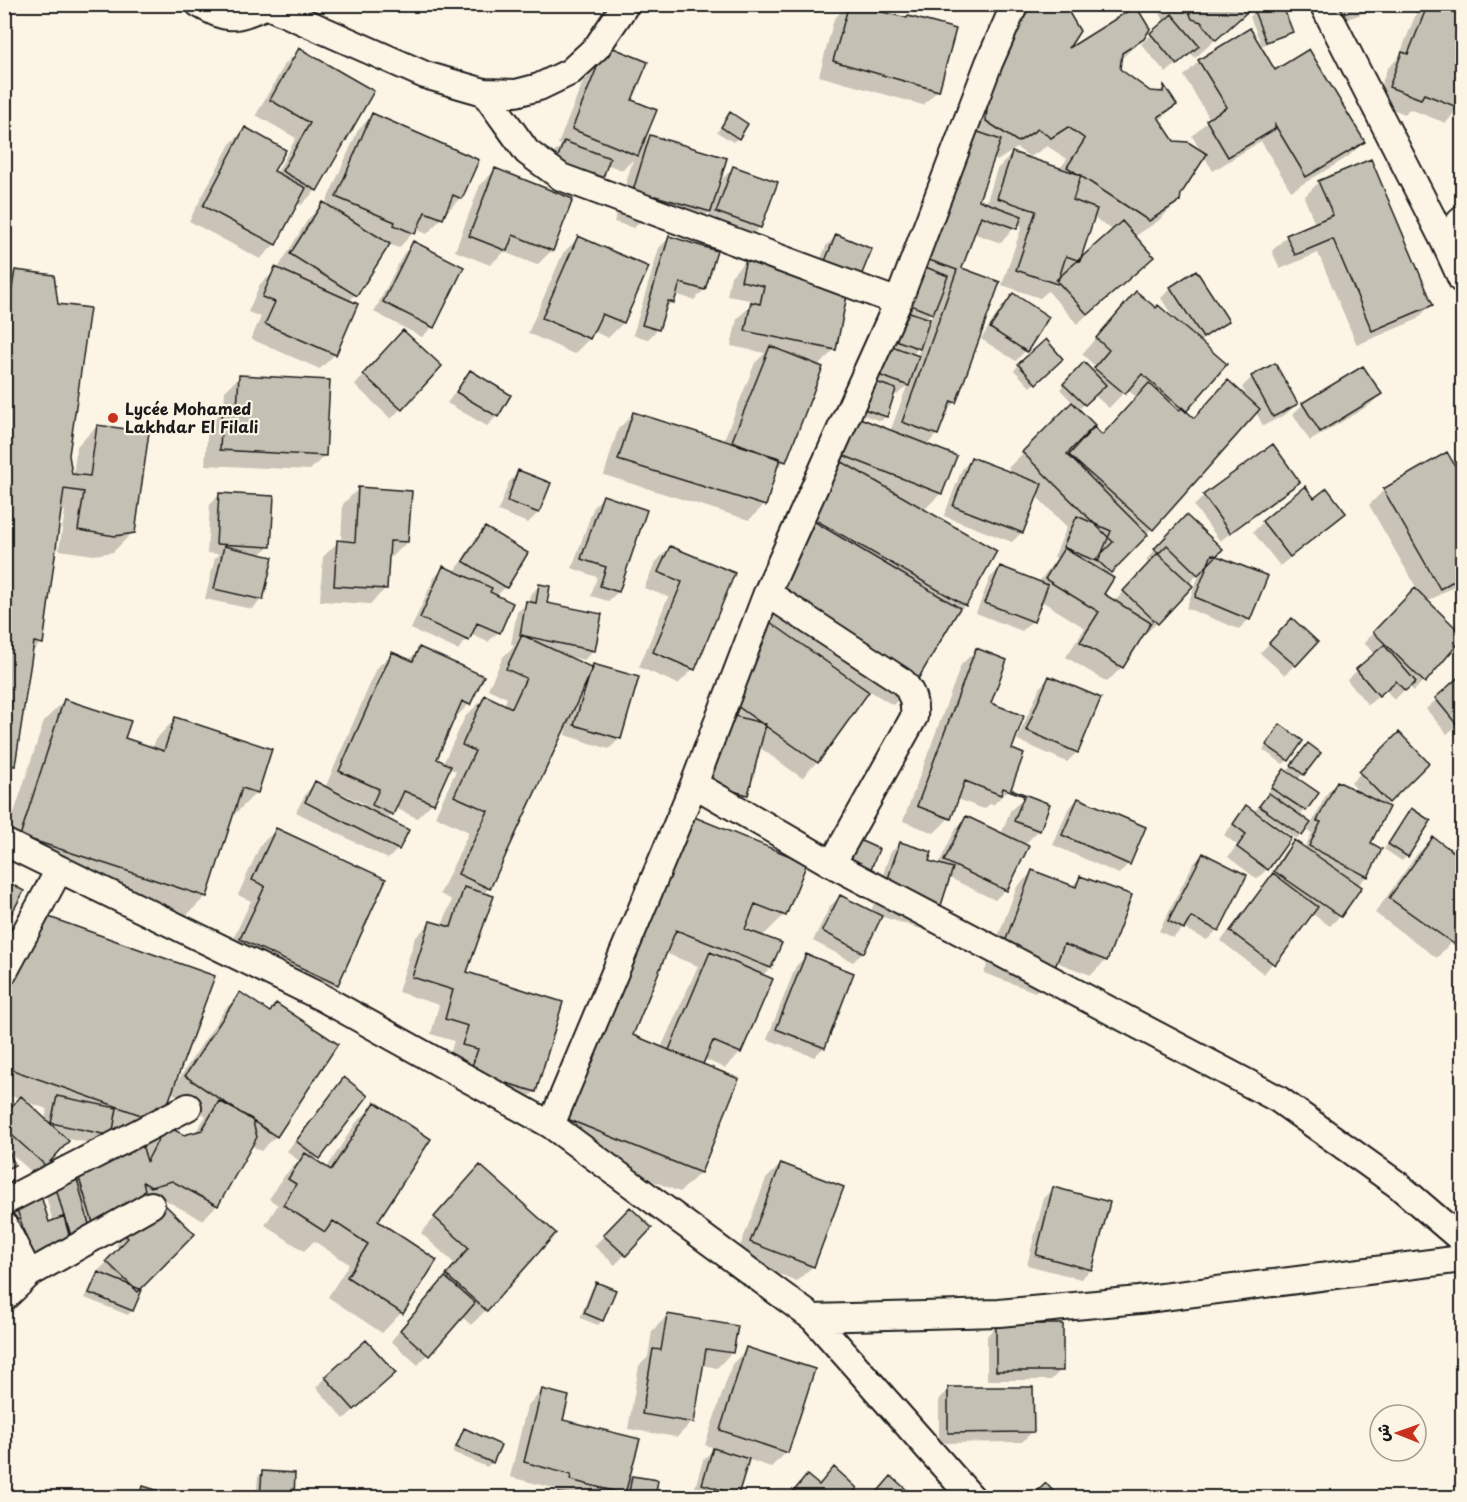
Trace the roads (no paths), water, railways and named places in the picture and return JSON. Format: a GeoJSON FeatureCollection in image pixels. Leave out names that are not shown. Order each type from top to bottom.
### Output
{"type":"FeatureCollection","features":[{"type":"Feature","properties":{"kind":"street"},"geometry":{"type":"LineString","coordinates":[[199,4],[222,18],[230,19],[264,5],[425,75],[484,92],[516,93],[539,87],[570,72],[597,47],[626,4]]}},
{"type":"Feature","properties":{"kind":"street"},"geometry":{"type":"LineString","coordinates":[[551,1125],[694,784],[767,593],[898,302],[989,63],[1015,4]]}},
{"type":"Feature","properties":{"kind":"street"},"geometry":{"type":"LineString","coordinates":[[1323,4],[1462,280]]}},
{"type":"Feature","properties":{"kind":"street"},"geometry":{"type":"LineString","coordinates":[[484,92],[526,152],[561,177],[898,302]]}},
{"type":"Feature","properties":{"kind":"street"},"geometry":{"type":"LineString","coordinates":[[1444,242],[1462,219]]}},
{"type":"Feature","properties":{"kind":"street"},"geometry":{"type":"LineString","coordinates":[[767,593],[903,682],[910,689],[915,704],[914,717],[832,864]]}},
{"type":"Feature","properties":{"kind":"street"},"geometry":{"type":"LineString","coordinates":[[694,784],[832,864],[1278,1099],[1398,1185],[1462,1240]]}},
{"type":"Feature","properties":{"kind":"street"},"geometry":{"type":"LineString","coordinates":[[4,842],[321,997],[551,1125],[813,1318],[972,1497]]}},
{"type":"Feature","properties":{"kind":"street"},"geometry":{"type":"LineString","coordinates":[[4,972],[59,870]]}},
{"type":"Feature","properties":{"kind":"street"},"geometry":{"type":"LineString","coordinates":[[4,1202],[188,1107]]}},
{"type":"Feature","properties":{"kind":"street"},"geometry":{"type":"LineString","coordinates":[[4,1298],[29,1274],[151,1205]]}},
{"type":"Feature","properties":{"kind":"street"},"geometry":{"type":"LineString","coordinates":[[4,1224],[29,1274]]}},
{"type":"Feature","properties":{"kind":"street"},"geometry":{"type":"LineString","coordinates":[[813,1318],[1023,1311],[1139,1300],[1462,1259]]}},
{"type":"Feature","properties":{"kind":"place","name":"Lycée Mohamed Lakhdar El Filali"},"geometry":{"type":"Point","coordinates":[113,418]}}]}
